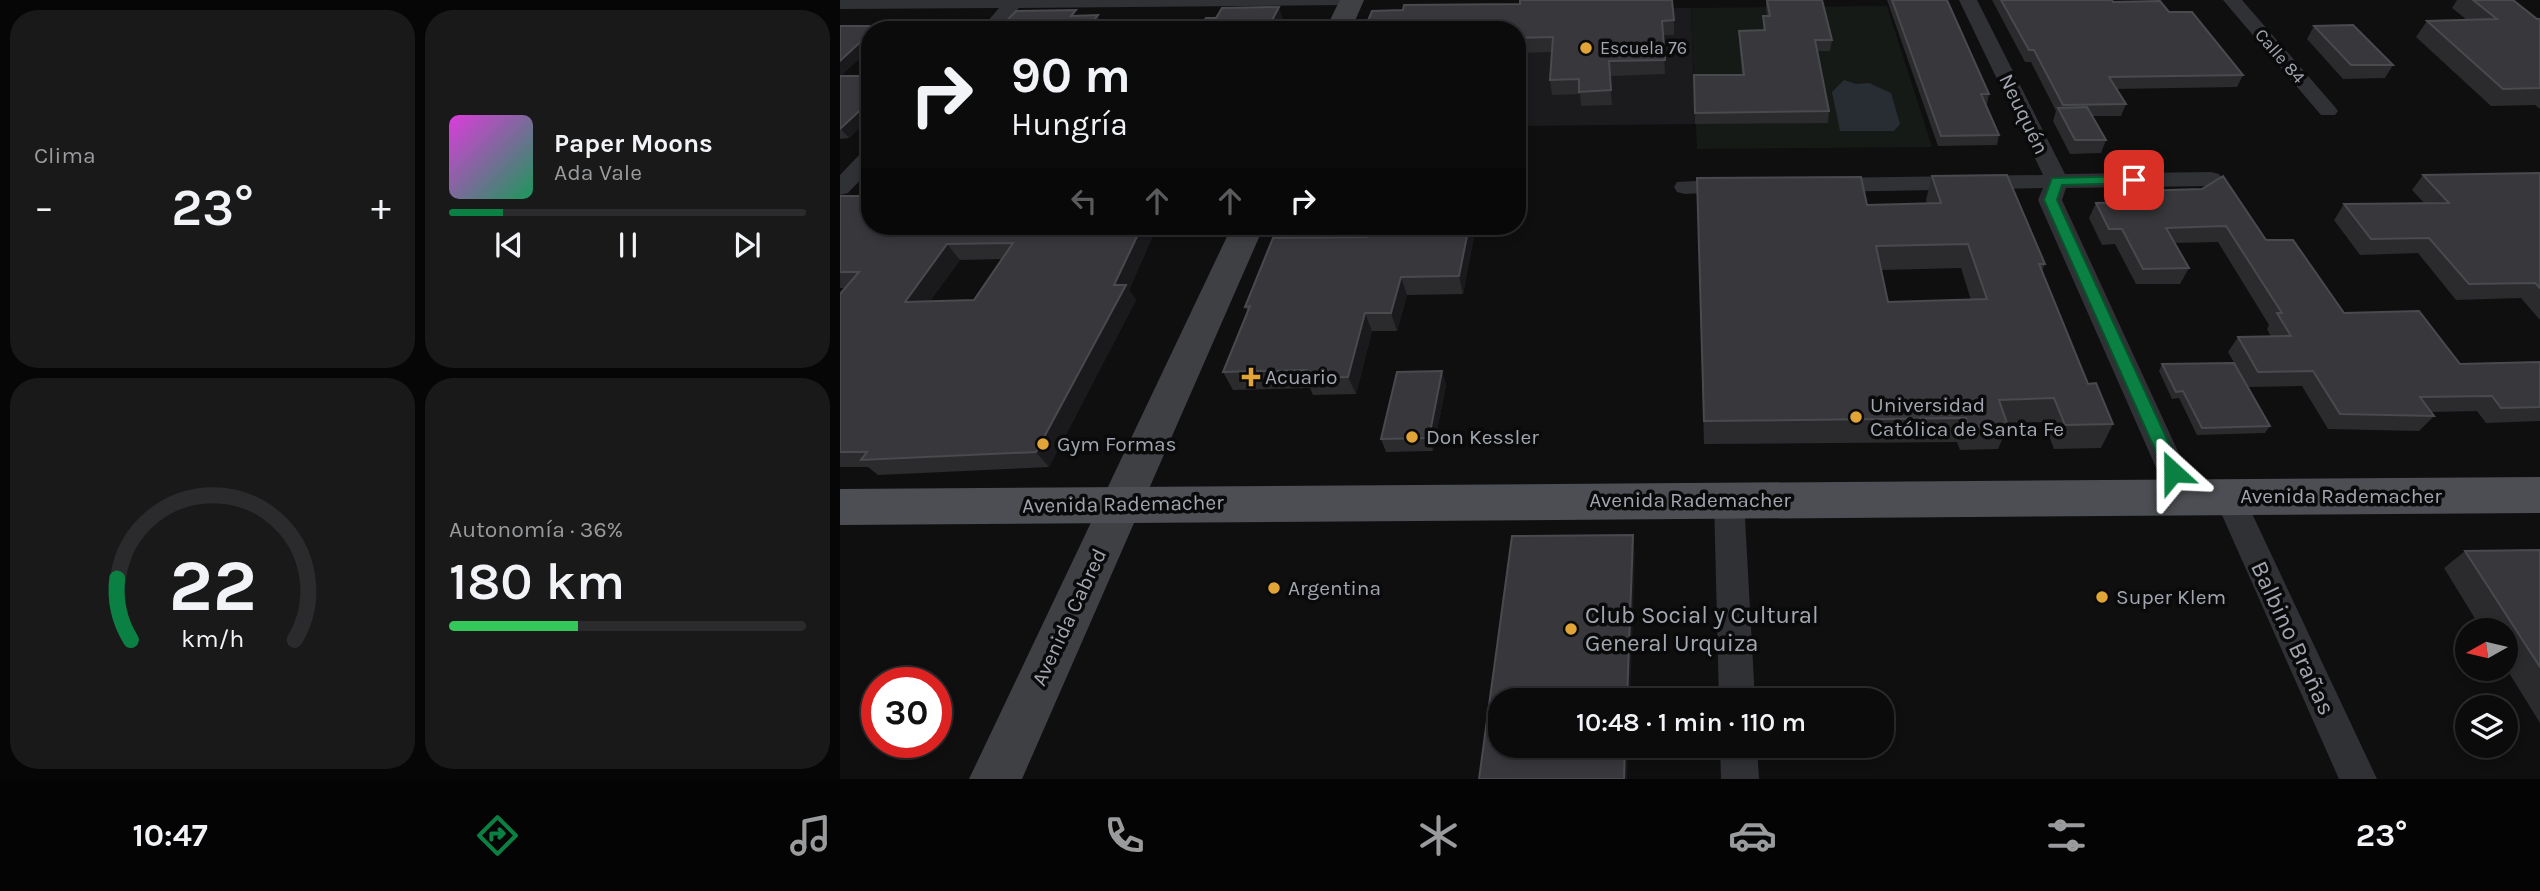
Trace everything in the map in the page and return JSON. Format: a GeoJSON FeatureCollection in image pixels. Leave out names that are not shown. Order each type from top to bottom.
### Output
{"type":"FeatureCollection","features":[{"type":"Feature","properties":{"kind":"main road"},"geometry":{"type":"LineString","coordinates":[[1342,21],[1352,0]]}},
{"type":"Feature","properties":{"kind":"main road","name":"Avenida Cabred"},"geometry":{"type":"LineString","coordinates":[[995,779],[1244,235]]}},
{"type":"Feature","properties":{"kind":"main road","name":"Avenida Rademacher"},"geometry":{"type":"LineString","coordinates":[[840,507],[2540,495]]}},
{"type":"Feature","properties":{"kind":"street"},"geometry":{"type":"LineString","coordinates":[[840,4],[1342,0]]}},
{"type":"Feature","properties":{"kind":"street","name":"Neuquén"},"geometry":{"type":"LineString","coordinates":[[1968,0],[2057,181],[2050,200],[2184,497]]}},
{"type":"Feature","properties":{"kind":"street","name":"Calle 84"},"geometry":{"type":"LineString","coordinates":[[2232,0],[2328,111]]}},
{"type":"Feature","properties":{"kind":"street"},"geometry":{"type":"LineString","coordinates":[[997,21],[1016,1]]}},
{"type":"Feature","properties":{"kind":"street"},"geometry":{"type":"LineString","coordinates":[[849,182],[861,167]]}},
{"type":"Feature","properties":{"kind":"street"},"geometry":{"type":"LineString","coordinates":[[1809,185],[2211,179]]}},
{"type":"Feature","properties":{"kind":"street"},"geometry":{"type":"LineString","coordinates":[[1685,187],[1754,186]]}},
{"type":"Feature","properties":{"kind":"street","name":"Balbino Brañas"},"geometry":{"type":"LineString","coordinates":[[2229,497],[2358,779]]}},
{"type":"Feature","properties":{"kind":"street"},"geometry":{"type":"LineString","coordinates":[[1729,500],[1737,688]]}},
{"type":"Feature","properties":{"kind":"street"},"geometry":{"type":"LineString","coordinates":[[1739,758],[1740,779]]}},
{"type":"Feature","properties":{"kind":"shaded area"},"geometry":{"type":"Polygon","coordinates":[[[1887,6],[1932,147],[1697,149],[1691,8],[1887,6]]]}},
{"type":"Feature","properties":{"kind":"shaded area"},"geometry":{"type":"Polygon","coordinates":[[[1691,8],[1695,124],[1526,126],[1526,21],[1493,21],[1496,9],[1691,8]]]}},
{"type":"Feature","properties":{"kind":"shaded area"},"geometry":{"type":"Polygon","coordinates":[[[1844,80],[1856,84],[1869,83],[1891,93],[1900,124],[1894,131],[1840,131],[1832,92],[1844,80]]]}},
{"type":"Feature","properties":{"kind":"building"},"geometry":{"type":"Polygon","coordinates":[[[1520,0],[1672,0],[1674,20],[1662,21],[1665,60],[1609,61],[1611,90],[1579,92],[1579,79],[1550,80],[1553,37],[1526,38],[1526,21],[1368,21],[1372,11],[1403,10],[1404,5],[1520,4],[1520,0]]]}},
{"type":"Feature","properties":{"kind":"building"},"geometry":{"type":"Polygon","coordinates":[[[1767,0],[1822,0],[1832,40],[1815,40],[1829,111],[1695,113],[1694,75],[1744,75],[1739,31],[1765,30],[1763,16],[1770,16],[1767,0]]]}},
{"type":"Feature","properties":{"kind":"building"},"geometry":{"type":"Polygon","coordinates":[[[1892,0],[1947,0],[1989,94],[1981,94],[1999,135],[1941,136],[1892,0]]]}},
{"type":"Feature","properties":{"kind":"building"},"geometry":{"type":"Polygon","coordinates":[[[2001,0],[2160,1],[2169,12],[2192,12],[2243,75],[2109,77],[2126,104],[2063,105],[2034,50],[2029,50],[2001,0]]]}},
{"type":"Feature","properties":{"kind":"building"},"geometry":{"type":"Polygon","coordinates":[[[2473,0],[2513,0],[2540,19],[2540,88],[2503,89],[2427,21],[2497,19],[2473,0]]]}},
{"type":"Feature","properties":{"kind":"building"},"geometry":{"type":"Polygon","coordinates":[[[1279,7],[1272,21],[1204,21],[1206,18],[1216,18],[1222,8],[1279,7]]]}},
{"type":"Feature","properties":{"kind":"building"},"geometry":{"type":"Polygon","coordinates":[[[1076,10],[1071,16],[1098,15],[1094,21],[1007,21],[1016,11],[1076,10]]]}},
{"type":"Feature","properties":{"kind":"building"},"geometry":{"type":"Polygon","coordinates":[[[2353,25],[2393,65],[2351,65],[2314,26],[2353,25]]]}},
{"type":"Feature","properties":{"kind":"building"},"geometry":{"type":"Polygon","coordinates":[[[840,26],[861,26],[861,41],[840,61],[840,26]]]}},
{"type":"Feature","properties":{"kind":"building"},"geometry":{"type":"Polygon","coordinates":[[[840,76],[861,76],[861,109],[840,129],[840,76]]]}},
{"type":"Feature","properties":{"kind":"building"},"geometry":{"type":"Polygon","coordinates":[[[2087,107],[2106,140],[2075,140],[2058,108],[2087,107]]]}},
{"type":"Feature","properties":{"kind":"building"},"geometry":{"type":"Polygon","coordinates":[[[2540,173],[2540,288],[2535,283],[2469,284],[2429,238],[2371,239],[2344,204],[2449,203],[2423,175],[2540,173]]]}},
{"type":"Feature","properties":{"kind":"building"},"geometry":{"type":"Polygon","coordinates":[[[2007,175],[2045,264],[2039,264],[2088,384],[2096,383],[2113,424],[2065,425],[2054,398],[1999,400],[2008,426],[1968,427],[1966,418],[1704,421],[1697,178],[1861,177],[1867,205],[1941,203],[1932,176],[2007,175]],[[1968,244],[1876,246],[1888,302],[1987,299],[1968,244]]]}},
{"type":"Feature","properties":{"kind":"building"},"geometry":{"type":"Polygon","coordinates":[[[2223,176],[2266,240],[2293,240],[2344,313],[2419,311],[2460,364],[2540,362],[2540,407],[2501,408],[2492,396],[2420,397],[2434,416],[2340,414],[2313,371],[2258,372],[2238,337],[2291,336],[2277,313],[2282,313],[2226,226],[2166,228],[2189,268],[2143,269],[2122,229],[2109,229],[2096,203],[2144,202],[2137,191],[2202,189],[2223,176]]]}},
{"type":"Feature","properties":{"kind":"building"},"geometry":{"type":"Polygon","coordinates":[[[840,196],[861,196],[861,235],[1138,235],[1114,285],[1126,285],[1036,452],[861,460],[867,452],[840,452],[840,294],[859,272],[840,272],[840,196]],[[1013,243],[947,244],[905,302],[974,300],[1013,243]]]}},
{"type":"Feature","properties":{"kind":"building"},"geometry":{"type":"Polygon","coordinates":[[[1467,235],[1459,276],[1401,277],[1391,313],[1365,313],[1348,377],[1305,378],[1307,370],[1223,372],[1250,306],[1245,307],[1273,238],[1467,235]]]}},
{"type":"Feature","properties":{"kind":"building"},"geometry":{"type":"Polygon","coordinates":[[[2234,363],[2270,426],[2202,428],[2183,391],[2176,392],[2162,364],[2234,363]]]}},
{"type":"Feature","properties":{"kind":"building"},"geometry":{"type":"Polygon","coordinates":[[[1442,371],[1429,438],[1381,439],[1397,372],[1442,371]]]}},
{"type":"Feature","properties":{"kind":"building","name":"Club Social y Cultural General Urquiza"},"geometry":{"type":"Polygon","coordinates":[[[1633,535],[1627,688],[1491,688],[1512,536],[1633,535]]]}},
{"type":"Feature","properties":{"kind":"building"},"geometry":{"type":"Polygon","coordinates":[[[2540,550],[2540,667],[2518,633],[2518,618],[2508,618],[2465,551],[2540,550]]]}},
{"type":"Feature","properties":{"kind":"building","name":"Club Social y Cultural General Urquiza"},"geometry":{"type":"Polygon","coordinates":[[[1488,713],[1488,758],[1625,758],[1624,779],[1479,779],[1488,713]]]}},
{"type":"Feature","properties":{"kind":"place","name":"Escuela 76"},"geometry":{"type":"Point","coordinates":[1586,48]}},
{"type":"Feature","properties":{"kind":"place","name":"Acuario"},"geometry":{"type":"Point","coordinates":[1251,377]}},
{"type":"Feature","properties":{"kind":"place","name":"Universidad Católica de Santa Fe"},"geometry":{"type":"Point","coordinates":[1856,417]}},
{"type":"Feature","properties":{"kind":"place","name":"Don Kessler"},"geometry":{"type":"Point","coordinates":[1412,437]}},
{"type":"Feature","properties":{"kind":"place","name":"Gym Formas"},"geometry":{"type":"Point","coordinates":[1043,444]}},
{"type":"Feature","properties":{"kind":"place","name":"Argentina"},"geometry":{"type":"Point","coordinates":[1274,588]}},
{"type":"Feature","properties":{"kind":"place","name":"Super Klem"},"geometry":{"type":"Point","coordinates":[2102,597]}},
{"type":"Feature","properties":{"kind":"place","name":"Club Social y Cultural General Urquiza"},"geometry":{"type":"Point","coordinates":[1571,629]}},
{"type":"Feature","properties":{"kind":"route"},"geometry":{"type":"LineString","coordinates":[[2134,180],[2057,181],[2050,200],[2173,472]]}}]}
